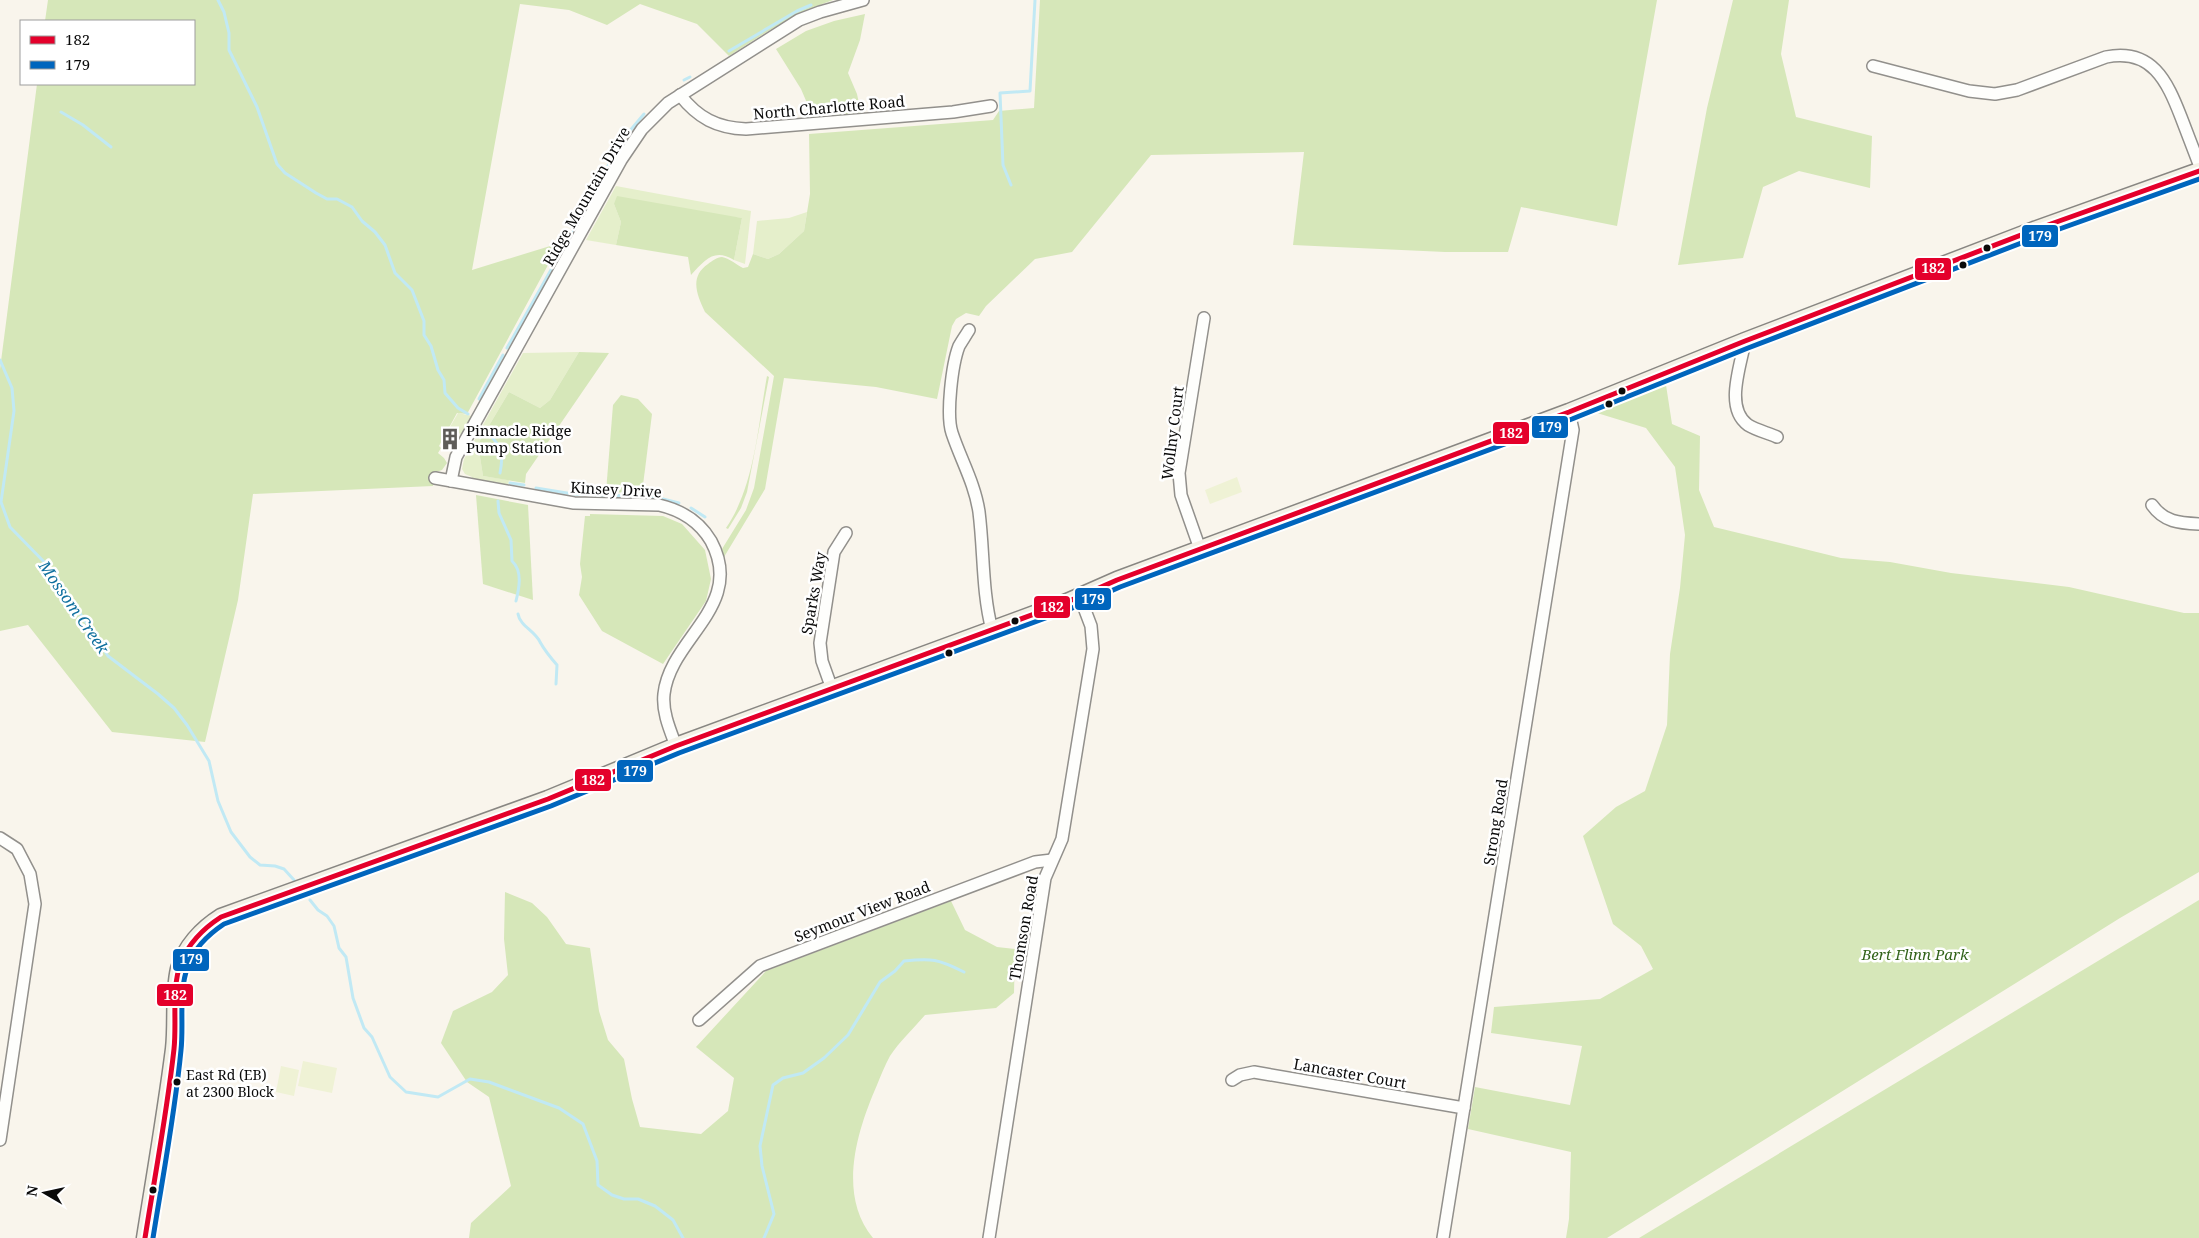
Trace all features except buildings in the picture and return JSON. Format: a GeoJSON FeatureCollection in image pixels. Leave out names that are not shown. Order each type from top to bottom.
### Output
{"type":"FeatureCollection","features":[{"type":"Feature","properties":{"kind":"main road"},"geometry":{"type":"LineString","coordinates":[[145,1238],[174,1046],[179,970],[192,944],[204,930],[222,917],[548,799],[676,746],[1080,597],[1116,580],[1569,412],[1745,341],[2034,230],[2199,171]]}},
{"type":"Feature","properties":{"kind":"street","name":"Ridge Mountain Drive"},"geometry":{"type":"LineString","coordinates":[[451,481],[456,457],[621,160],[648,122],[668,103],[800,20],[820,12],[863,0]]}},
{"type":"Feature","properties":{"kind":"street"},"geometry":{"type":"LineString","coordinates":[[1873,66],[1969,90],[1995,94],[2017,90],[2106,57],[2134,57],[2152,66],[2167,83],[2199,164]]}},
{"type":"Feature","properties":{"kind":"street","name":"North Charlotte Road"},"geometry":{"type":"LineString","coordinates":[[680,95],[702,118],[723,127],[746,129],[953,112],[991,106]]}},
{"type":"Feature","properties":{"kind":"street","name":"Wollny Court"},"geometry":{"type":"LineString","coordinates":[[1200,549],[1180,495],[1179,473],[1204,318]]}},
{"type":"Feature","properties":{"kind":"street"},"geometry":{"type":"LineString","coordinates":[[969,330],[959,348],[950,395],[949,418],[952,431],[976,494],[987,610],[992,630]]}},
{"type":"Feature","properties":{"kind":"street"},"geometry":{"type":"LineString","coordinates":[[1745,341],[1734,400],[1738,414],[1748,425],[1777,437]]}},
{"type":"Feature","properties":{"kind":"street","name":"Strong Road"},"geometry":{"type":"LineString","coordinates":[[1443,1238],[1573,430],[1569,412]]}},
{"type":"Feature","properties":{"kind":"street","name":"Kinsey Drive"},"geometry":{"type":"LineString","coordinates":[[435,478],[574,503],[659,505],[679,511],[703,530],[714,548],[718,560],[719,584],[708,617],[675,664],[667,681],[664,694],[665,713],[676,746]]}},
{"type":"Feature","properties":{"kind":"street"},"geometry":{"type":"LineString","coordinates":[[2152,505],[2158,513],[2168,520],[2199,524]]}},
{"type":"Feature","properties":{"kind":"street","name":"Sparks Way"},"geometry":{"type":"LineString","coordinates":[[832,689],[822,661],[820,643],[834,552],[846,533]]}},
{"type":"Feature","properties":{"kind":"street","name":"Thomson Road"},"geometry":{"type":"LineString","coordinates":[[989,1238],[1045,878],[1062,839],[1093,650],[1091,626],[1080,597]]}},
{"type":"Feature","properties":{"kind":"street"},"geometry":{"type":"LineString","coordinates":[[0,838],[17,849],[30,874],[35,904],[0,1140]]}},
{"type":"Feature","properties":{"kind":"street","name":"Seymour View Road"},"geometry":{"type":"LineString","coordinates":[[699,1020],[760,966],[1035,862],[1052,860]]}},
{"type":"Feature","properties":{"kind":"street","name":"Lancaster Court"},"geometry":{"type":"LineString","coordinates":[[1232,1080],[1240,1075],[1254,1072],[1464,1108]]}},
{"type":"Feature","properties":{"kind":"green space"},"geometry":{"type":"Polygon","coordinates":[[[48,0],[833,0],[792,18],[729,56],[697,24],[640,4],[607,25],[569,10],[520,4],[472,270],[560,243],[467,414],[457,413],[439,446],[441,448],[438,453],[447,463],[442,470],[436,472],[433,486],[253,494],[238,600],[205,742],[112,732],[28,625],[0,631],[0,369],[37,85],[195,85],[195,20],[45,20],[48,0]]]}},
{"type":"Feature","properties":{"kind":"green space"},"geometry":{"type":"Polygon","coordinates":[[[1040,0],[1657,0],[1617,226],[1521,207],[1508,252],[1445,252],[1293,245],[1304,152],[1151,155],[1072,252],[1035,259],[986,306],[979,316],[966,313],[956,319],[952,326],[937,399],[876,387],[784,378],[765,489],[724,557],[722,549],[746,510],[754,488],[774,376],[705,312],[697,293],[698,275],[708,264],[720,257],[743,268],[748,267],[753,254],[768,259],[779,254],[804,231],[810,194],[809,134],[993,120],[999,111],[1034,108],[1040,0]]]}},
{"type":"Feature","properties":{"kind":"green space"},"geometry":{"type":"Polygon","coordinates":[[[1733,0],[1789,0],[1781,54],[1796,117],[1872,136],[1870,188],[1799,171],[1763,187],[1743,258],[1678,265],[1707,108],[1733,0]]]}},
{"type":"Feature","properties":{"kind":"green space"},"geometry":{"type":"Polygon","coordinates":[[[865,14],[860,40],[848,73],[857,94],[861,113],[813,117],[801,89],[776,49],[806,31],[834,21],[865,14]]]}},
{"type":"Feature","properties":{"kind":"green space"},"geometry":{"type":"Polygon","coordinates":[[[616,186],[751,211],[745,264],[734,260],[742,218],[614,204],[621,222],[616,245],[586,240],[616,186]]]}},
{"type":"Feature","properties":{"kind":"green space"},"geometry":{"type":"Polygon","coordinates":[[[617,196],[742,218],[734,260],[721,255],[710,257],[691,275],[688,257],[616,245],[621,222],[614,204],[617,196]]]}},
{"type":"Feature","properties":{"kind":"green space"},"geometry":{"type":"Polygon","coordinates":[[[807,212],[804,231],[779,254],[768,259],[753,254],[757,221],[789,218],[807,212]]]}},
{"type":"Feature","properties":{"kind":"green space"},"geometry":{"type":"Polygon","coordinates":[[[579,352],[550,400],[540,408],[509,392],[478,444],[483,476],[509,480],[508,486],[472,479],[472,477],[465,474],[462,469],[464,459],[523,353],[579,352]]]}},
{"type":"Feature","properties":{"kind":"green space"},"geometry":{"type":"Polygon","coordinates":[[[579,352],[609,353],[526,474],[525,483],[483,476],[478,444],[509,392],[540,408],[550,400],[579,352]]]}},
{"type":"Feature","properties":{"kind":"green space"},"geometry":{"type":"Polygon","coordinates":[[[767,376],[769,377],[758,433],[767,376]]]}},
{"type":"Feature","properties":{"kind":"green space","name":"Bert Flinn Park"},"geometry":{"type":"Polygon","coordinates":[[[1666,385],[1672,424],[1700,436],[1699,490],[1714,527],[1841,558],[1890,562],[1951,573],[2069,587],[2184,613],[2199,613],[2199,872],[2120,918],[1607,1238],[1566,1238],[1569,1219],[1571,1152],[1468,1129],[1475,1087],[1570,1105],[1582,1046],[1491,1033],[1494,1007],[1600,999],[1653,969],[1641,946],[1613,924],[1583,836],[1616,807],[1645,791],[1667,725],[1670,654],[1680,588],[1685,535],[1675,467],[1646,428],[1597,413],[1666,385]]]}},
{"type":"Feature","properties":{"kind":"green space"},"geometry":{"type":"Polygon","coordinates":[[[621,395],[638,399],[652,414],[642,493],[606,492],[613,405],[621,395]]]}},
{"type":"Feature","properties":{"kind":"green space"},"geometry":{"type":"Polygon","coordinates":[[[458,413],[472,416],[462,435],[450,427],[458,413]]]}},
{"type":"Feature","properties":{"kind":"green space"},"geometry":{"type":"Polygon","coordinates":[[[756,446],[747,492],[741,508],[728,529],[726,528],[736,511],[756,446]]]}},
{"type":"Feature","properties":{"kind":"green space"},"geometry":{"type":"Polygon","coordinates":[[[1237,477],[1242,492],[1210,504],[1205,490],[1237,477]]]}},
{"type":"Feature","properties":{"kind":"green space"},"geometry":{"type":"Polygon","coordinates":[[[476,495],[528,505],[533,600],[483,584],[476,495]]]}},
{"type":"Feature","properties":{"kind":"green space"},"geometry":{"type":"Polygon","coordinates":[[[590,514],[663,516],[682,524],[705,550],[711,579],[706,601],[663,664],[602,631],[579,595],[582,577],[580,564],[585,516],[590,516],[590,514]]]}},
{"type":"Feature","properties":{"kind":"green space"},"geometry":{"type":"Polygon","coordinates":[[[505,892],[532,903],[547,917],[566,944],[590,948],[599,1011],[608,1040],[624,1059],[640,1127],[701,1134],[728,1111],[734,1078],[696,1047],[766,971],[951,901],[965,930],[997,947],[1015,949],[1014,993],[996,1008],[925,1015],[890,1056],[863,1122],[854,1162],[853,1182],[856,1202],[862,1221],[873,1238],[469,1238],[471,1223],[511,1186],[489,1097],[467,1082],[441,1043],[453,1011],[492,992],[508,975],[504,939],[505,892]]]}},
{"type":"Feature","properties":{"kind":"green space"},"geometry":{"type":"Polygon","coordinates":[[[2199,900],[2199,1238],[1639,1238],[2199,900]]]}},
{"type":"Feature","properties":{"kind":"green space"},"geometry":{"type":"Polygon","coordinates":[[[303,1061],[337,1068],[332,1093],[298,1086],[303,1061]]]}},
{"type":"Feature","properties":{"kind":"green space"},"geometry":{"type":"Polygon","coordinates":[[[281,1066],[299,1070],[294,1096],[276,1092],[281,1066]]]}},
{"type":"Feature","properties":{"kind":"waterway"},"geometry":{"type":"LineString","coordinates":[[218,0],[224,12],[229,33],[229,50],[257,107],[277,164],[285,173],[316,193],[327,199],[337,199],[352,207],[362,221],[375,232],[385,245],[395,273],[412,290],[424,321],[424,335],[431,346],[438,370],[444,380],[445,393],[458,408],[468,414]]}},
{"type":"Feature","properties":{"kind":"waterway"},"geometry":{"type":"LineString","coordinates":[[1011,185],[1003,165],[1000,93],[1030,91],[1035,0]]}},
{"type":"Feature","properties":{"kind":"waterway"},"geometry":{"type":"LineString","coordinates":[[729,51],[797,11],[811,5]]}},
{"type":"Feature","properties":{"kind":"waterway"},"geometry":{"type":"LineString","coordinates":[[684,80],[690,77]]}},
{"type":"Feature","properties":{"kind":"waterway"},"geometry":{"type":"LineString","coordinates":[[61,112],[83,125],[111,147]]}},
{"type":"Feature","properties":{"kind":"waterway"},"geometry":{"type":"LineString","coordinates":[[623,139],[644,114]]}},
{"type":"Feature","properties":{"kind":"waterway"},"geometry":{"type":"LineString","coordinates":[[571,235],[616,151]]}},
{"type":"Feature","properties":{"kind":"waterway"},"geometry":{"type":"LineString","coordinates":[[507,348],[561,252]]}},
{"type":"Feature","properties":{"kind":"waterway"},"geometry":{"type":"LineString","coordinates":[[479,399],[503,355]]}},
{"type":"Feature","properties":{"kind":"waterway","name":"Mossom Creek"},"geometry":{"type":"LineString","coordinates":[[0,360],[12,388],[14,411],[1,502],[10,527],[51,569],[108,656],[158,694],[174,708],[187,725],[209,761],[218,801],[231,832],[250,857],[260,865],[284,869],[294,880]]}},
{"type":"Feature","properties":{"kind":"waterway"},"geometry":{"type":"LineString","coordinates":[[487,432],[501,450],[500,473]]}},
{"type":"Feature","properties":{"kind":"waterway"},"geometry":{"type":"LineString","coordinates":[[510,483],[524,485]]}},
{"type":"Feature","properties":{"kind":"waterway"},"geometry":{"type":"LineString","coordinates":[[536,488],[573,494],[655,497],[679,503]]}},
{"type":"Feature","properties":{"kind":"waterway"},"geometry":{"type":"LineString","coordinates":[[498,501],[499,513],[511,540],[512,561],[519,575],[516,601]]}},
{"type":"Feature","properties":{"kind":"waterway"},"geometry":{"type":"LineString","coordinates":[[691,508],[705,517]]}},
{"type":"Feature","properties":{"kind":"waterway"},"geometry":{"type":"LineString","coordinates":[[518,614],[522,622],[538,638],[557,665],[556,684]]}},
{"type":"Feature","properties":{"kind":"waterway","name":"Mossom Creek"},"geometry":{"type":"LineString","coordinates":[[310,900],[318,910],[327,916],[334,926],[339,948],[346,957],[353,998],[364,1028],[372,1037],[390,1077],[406,1092],[438,1097],[470,1079],[489,1082],[559,1108],[583,1124],[597,1161],[598,1185],[612,1195],[624,1199],[638,1199],[655,1206],[673,1220],[683,1238]]}},
{"type":"Feature","properties":{"kind":"waterway"},"geometry":{"type":"LineString","coordinates":[[764,1238],[774,1214],[762,1166],[760,1146],[773,1085],[783,1078],[803,1073],[824,1058],[848,1035],[880,982],[895,971],[904,961],[935,961],[948,964],[964,972]]}},
{"type":"Feature","properties":{"kind":"transit line","name":"182"},"geometry":{"type":"LineString","coordinates":[[145,1238],[171,1073],[175,1038],[175,994],[178,972],[184,955],[193,942],[203,931],[221,917],[548,799],[676,746],[1067,602],[1117,580],[1569,412],[1745,341],[2034,230],[2199,171]]}},
{"type":"Feature","properties":{"kind":"transit line","name":"179"},"geometry":{"type":"LineString","coordinates":[[153,1238],[178,1074],[182,1040],[182,997],[185,976],[198,947],[224,924],[551,806],[679,753],[1070,609],[1120,587],[1572,419],[1748,348],[2037,237],[2199,179]]}},
{"type":"Feature","properties":{"kind":"place","name":"Pinnacle Ridge Pump Station"},"geometry":{"type":"Point","coordinates":[450,439]}},
{"type":"Feature","properties":{"kind":"place","name":"East Rd (EB) at 2300 Block"},"geometry":{"type":"Point","coordinates":[177,1082]}}]}
